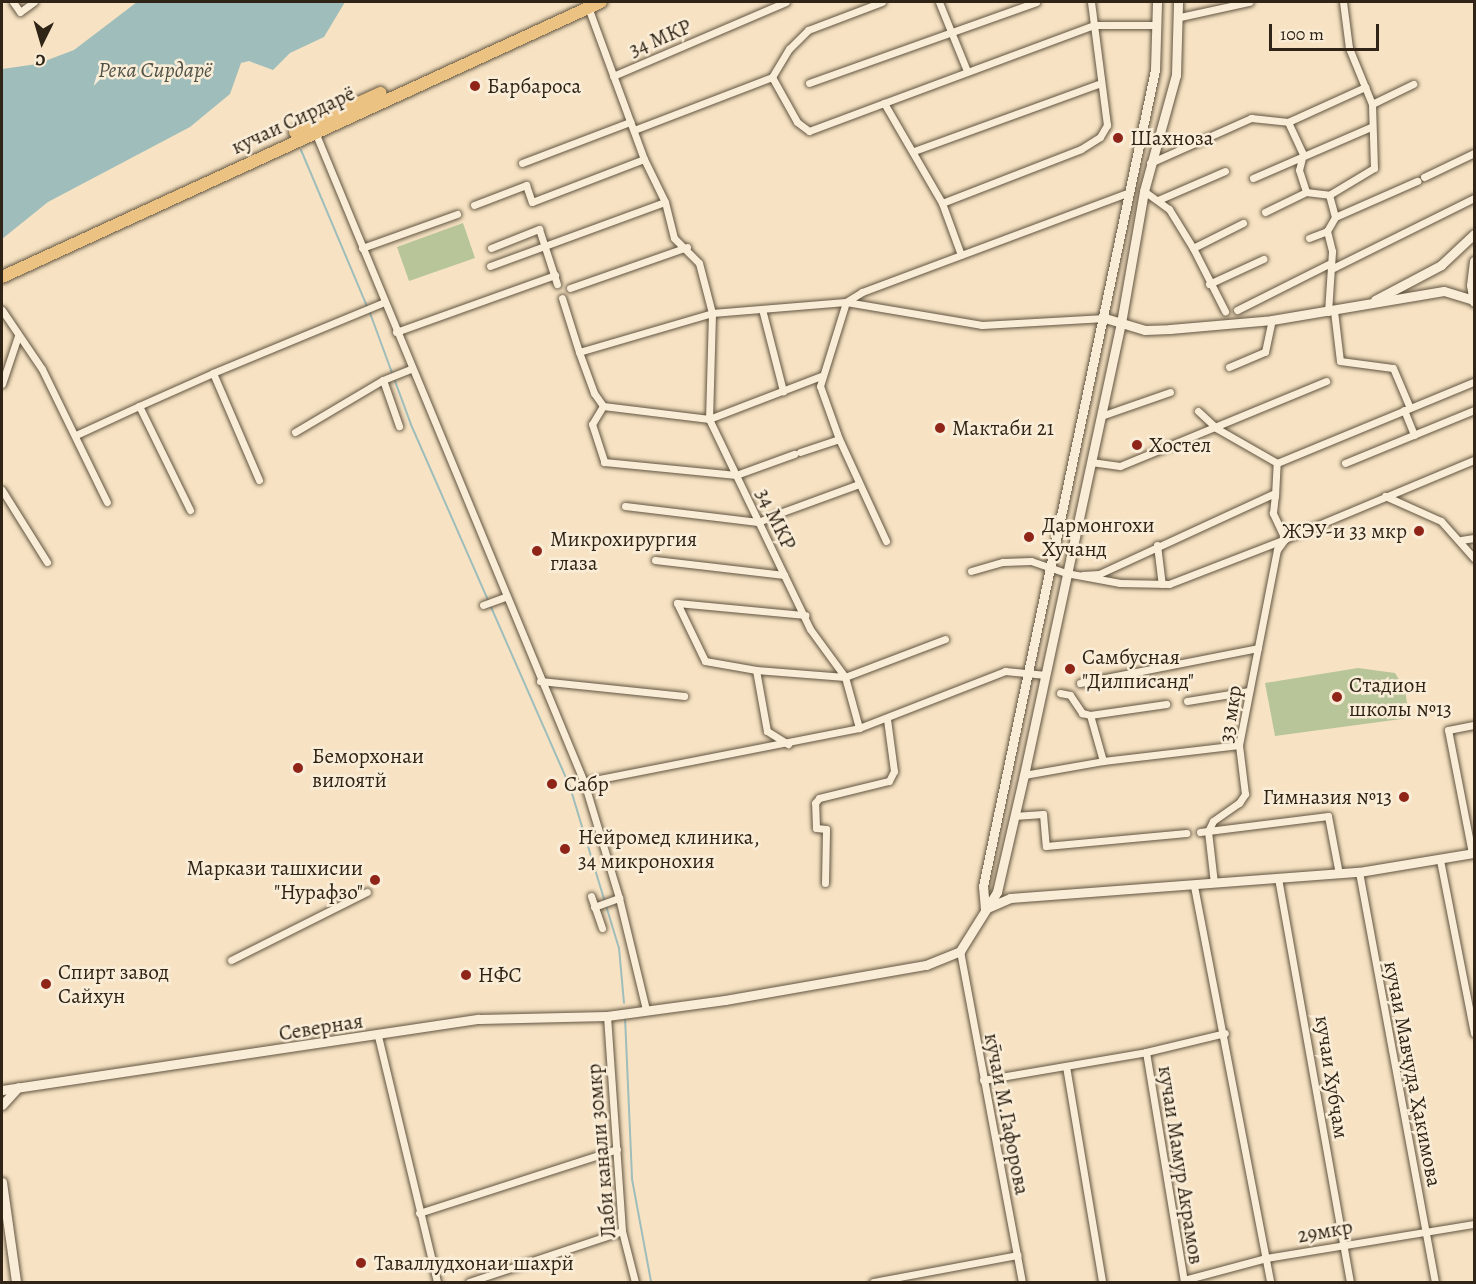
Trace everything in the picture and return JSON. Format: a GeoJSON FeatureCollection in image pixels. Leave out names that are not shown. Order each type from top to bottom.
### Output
{"type":"FeatureCollection","features":[{"type":"Feature","properties":{"kind":"highway"},"geometry":{"type":"LineString","coordinates":[[2,269],[586,4],[601,2]]}},
{"type":"Feature","properties":{"kind":"highway"},"geometry":{"type":"LineString","coordinates":[[2,277],[97,227]]}},
{"type":"Feature","properties":{"kind":"main road"},"geometry":{"type":"LineString","coordinates":[[985,909],[983,886],[1105,318],[1128,193],[1155,70],[1157,2]]}},
{"type":"Feature","properties":{"kind":"main road"},"geometry":{"type":"LineString","coordinates":[[960,951],[1000,881],[1007,851],[1121,323],[1150,163],[1176,75],[1180,17],[1178,2]]}},
{"type":"Feature","properties":{"kind":"main road"},"geometry":{"type":"LineString","coordinates":[[1331,311],[1377,299],[1419,278],[1441,265],[1474,234]]}},
{"type":"Feature","properties":{"kind":"main road"},"geometry":{"type":"LineString","coordinates":[[1105,318],[1145,330],[1272,320],[1444,291],[1474,301],[1474,261]]}},
{"type":"Feature","properties":{"kind":"main road"},"geometry":{"type":"LineString","coordinates":[[991,847],[1007,851]]}},
{"type":"Feature","properties":{"kind":"main road"},"geometry":{"type":"LineString","coordinates":[[985,909],[1010,898],[1339,874],[1440,860],[1473,853]]}},
{"type":"Feature","properties":{"kind":"main road"},"geometry":{"type":"LineString","coordinates":[[1000,881],[1010,898]]}},
{"type":"Feature","properties":{"kind":"main road","name":"Северная"},"geometry":{"type":"LineString","coordinates":[[2,1090],[378,1036],[479,1019],[607,1016],[725,1000],[926,965],[960,951]]}},
{"type":"Feature","properties":{"kind":"main road"},"geometry":{"type":"LineString","coordinates":[[2,1105],[18,1087]]}},
{"type":"Feature","properties":{"kind":"main road"},"geometry":{"type":"LineString","coordinates":[[2,1182],[15,1282]]}},
{"type":"Feature","properties":{"kind":"street"},"geometry":{"type":"LineString","coordinates":[[13,2],[20,12],[34,2]]}},
{"type":"Feature","properties":{"kind":"street","name":"34 МКР"},"geometry":{"type":"LineString","coordinates":[[613,76],[786,2]]}},
{"type":"Feature","properties":{"kind":"street"},"geometry":{"type":"LineString","coordinates":[[634,130],[772,77],[789,49],[808,30],[882,2]]}},
{"type":"Feature","properties":{"kind":"street"},"geometry":{"type":"LineString","coordinates":[[939,2],[967,71]]}},
{"type":"Feature","properties":{"kind":"street"},"geometry":{"type":"LineString","coordinates":[[809,83],[951,29],[1036,2]]}},
{"type":"Feature","properties":{"kind":"street"},"geometry":{"type":"LineString","coordinates":[[942,203],[1081,149],[1100,137],[1107,125],[1091,2]]}},
{"type":"Feature","properties":{"kind":"street"},"geometry":{"type":"LineString","coordinates":[[1180,17],[1249,2]]}},
{"type":"Feature","properties":{"kind":"street"},"geometry":{"type":"LineString","coordinates":[[1265,212],[1306,192],[1329,195],[1374,168],[1372,104],[1349,48],[1343,2]]}},
{"type":"Feature","properties":{"kind":"street"},"geometry":{"type":"LineString","coordinates":[[586,4],[644,159],[665,202],[674,238],[687,247],[699,263],[712,313],[709,419]]}},
{"type":"Feature","properties":{"kind":"street"},"geometry":{"type":"LineString","coordinates":[[772,77],[797,122],[809,131],[1094,25],[1157,25]]}},
{"type":"Feature","properties":{"kind":"street"},"geometry":{"type":"LineString","coordinates":[[914,151],[1101,82]]}},
{"type":"Feature","properties":{"kind":"street"},"geometry":{"type":"LineString","coordinates":[[1372,104],[1413,84]]}},
{"type":"Feature","properties":{"kind":"street"},"geometry":{"type":"LineString","coordinates":[[1150,163],[1251,118],[1287,122],[1365,87]]}},
{"type":"Feature","properties":{"kind":"street"},"geometry":{"type":"LineString","coordinates":[[884,103],[914,151],[942,203],[961,255]]}},
{"type":"Feature","properties":{"kind":"street"},"geometry":{"type":"LineString","coordinates":[[522,163],[630,122]]}},
{"type":"Feature","properties":{"kind":"street"},"geometry":{"type":"LineString","coordinates":[[1287,122],[1303,154],[1299,170],[1306,192]]}},
{"type":"Feature","properties":{"kind":"street"},"geometry":{"type":"LineString","coordinates":[[1253,178],[1303,154],[1371,127]]}},
{"type":"Feature","properties":{"kind":"street"},"geometry":{"type":"LineString","coordinates":[[313,128],[505,597],[584,782],[619,898],[646,1010]]}},
{"type":"Feature","properties":{"kind":"street"},"geometry":{"type":"LineString","coordinates":[[1414,435],[1393,368],[1340,361],[1331,311],[1331,266],[1327,231],[1335,217],[1474,153]]}},
{"type":"Feature","properties":{"kind":"street"},"geometry":{"type":"LineString","coordinates":[[474,205],[525,185],[532,202],[644,159]]}},
{"type":"Feature","properties":{"kind":"street"},"geometry":{"type":"LineString","coordinates":[[1158,200],[1225,171]]}},
{"type":"Feature","properties":{"kind":"street"},"geometry":{"type":"LineString","coordinates":[[1144,191],[1169,209],[1193,248],[1209,284],[1225,311]]}},
{"type":"Feature","properties":{"kind":"street"},"geometry":{"type":"LineString","coordinates":[[885,541],[839,439],[820,386],[821,376],[846,302],[862,292],[1128,193]]}},
{"type":"Feature","properties":{"kind":"street"},"geometry":{"type":"LineString","coordinates":[[1329,195],[1335,217]]}},
{"type":"Feature","properties":{"kind":"street"},"geometry":{"type":"LineString","coordinates":[[1237,310],[1474,198]]}},
{"type":"Feature","properties":{"kind":"street"},"geometry":{"type":"LineString","coordinates":[[490,267],[665,202]]}},
{"type":"Feature","properties":{"kind":"street"},"geometry":{"type":"LineString","coordinates":[[362,248],[457,214]]}},
{"type":"Feature","properties":{"kind":"street"},"geometry":{"type":"LineString","coordinates":[[1193,248],[1243,223]]}},
{"type":"Feature","properties":{"kind":"street"},"geometry":{"type":"LineString","coordinates":[[491,248],[539,229],[557,284]]}},
{"type":"Feature","properties":{"kind":"street"},"geometry":{"type":"LineString","coordinates":[[1310,238],[1327,231]]}},
{"type":"Feature","properties":{"kind":"street"},"geometry":{"type":"LineString","coordinates":[[570,288],[687,247]]}},
{"type":"Feature","properties":{"kind":"street"},"geometry":{"type":"LineString","coordinates":[[1209,284],[1263,259]]}},
{"type":"Feature","properties":{"kind":"street"},"geometry":{"type":"LineString","coordinates":[[396,332],[555,275]]}},
{"type":"Feature","properties":{"kind":"street"},"geometry":{"type":"LineString","coordinates":[[562,298],[594,393],[603,406],[709,419],[821,376]]}},
{"type":"Feature","properties":{"kind":"street"},"geometry":{"type":"LineString","coordinates":[[76,435],[213,373],[384,302]]}},
{"type":"Feature","properties":{"kind":"street"},"geometry":{"type":"LineString","coordinates":[[579,352],[712,313],[846,302],[982,325],[1105,318]]}},
{"type":"Feature","properties":{"kind":"street"},"geometry":{"type":"LineString","coordinates":[[762,309],[783,391]]}},
{"type":"Feature","properties":{"kind":"street"},"geometry":{"type":"LineString","coordinates":[[2,310],[42,369],[107,502]]}},
{"type":"Feature","properties":{"kind":"street"},"geometry":{"type":"LineString","coordinates":[[1229,367],[1265,352],[1272,320]]}},
{"type":"Feature","properties":{"kind":"street"},"geometry":{"type":"LineString","coordinates":[[2,384],[18,336]]}},
{"type":"Feature","properties":{"kind":"street"},"geometry":{"type":"LineString","coordinates":[[295,432],[383,380],[412,369]]}},
{"type":"Feature","properties":{"kind":"street"},"geometry":{"type":"LineString","coordinates":[[213,373],[259,480]]}},
{"type":"Feature","properties":{"kind":"street"},"geometry":{"type":"LineString","coordinates":[[383,380],[399,426]]}},
{"type":"Feature","properties":{"kind":"street"},"geometry":{"type":"LineString","coordinates":[[1091,462],[1120,466],[1326,381]]}},
{"type":"Feature","properties":{"kind":"street"},"geometry":{"type":"LineString","coordinates":[[1277,463],[1474,382]]}},
{"type":"Feature","properties":{"kind":"street"},"geometry":{"type":"LineString","coordinates":[[1101,416],[1170,392]]}},
{"type":"Feature","properties":{"kind":"street"},"geometry":{"type":"LineString","coordinates":[[139,406],[190,510]]}},
{"type":"Feature","properties":{"kind":"street"},"geometry":{"type":"LineString","coordinates":[[603,406],[592,424],[604,462],[736,475],[839,439]]}},
{"type":"Feature","properties":{"kind":"street"},"geometry":{"type":"LineString","coordinates":[[1345,463],[1474,410]]}},
{"type":"Feature","properties":{"kind":"street"},"geometry":{"type":"LineString","coordinates":[[1198,411],[1216,428],[1277,463]]}},
{"type":"Feature","properties":{"kind":"street","name":"34 МКР"},"geometry":{"type":"LineString","coordinates":[[709,419],[805,615],[845,677],[859,728]]}},
{"type":"Feature","properties":{"kind":"street"},"geometry":{"type":"LineString","coordinates":[[971,571],[1004,562],[1031,561],[1066,573],[1120,583],[1162,584],[1285,538],[1474,460]]}},
{"type":"Feature","properties":{"kind":"street"},"geometry":{"type":"LineString","coordinates":[[1277,463],[1273,513],[1285,538]]}},
{"type":"Feature","properties":{"kind":"street"},"geometry":{"type":"LineString","coordinates":[[625,506],[758,522],[859,484]]}},
{"type":"Feature","properties":{"kind":"street"},"geometry":{"type":"LineString","coordinates":[[2,490],[47,562]]}},
{"type":"Feature","properties":{"kind":"street"},"geometry":{"type":"LineString","coordinates":[[1083,575],[1099,574],[1157,545],[1275,493]]}},
{"type":"Feature","properties":{"kind":"street"},"geometry":{"type":"LineString","coordinates":[[1385,496],[1441,521],[1461,540],[1474,558]]}},
{"type":"Feature","properties":{"kind":"street","name":"33 мкр"},"geometry":{"type":"LineString","coordinates":[[1204,832],[1214,821],[1239,803],[1245,794],[1239,745],[1277,550],[1285,538]]}},
{"type":"Feature","properties":{"kind":"street"},"geometry":{"type":"LineString","coordinates":[[1461,540],[1474,538]]}},
{"type":"Feature","properties":{"kind":"street"},"geometry":{"type":"LineString","coordinates":[[1157,545],[1162,584]]}},
{"type":"Feature","properties":{"kind":"street"},"geometry":{"type":"LineString","coordinates":[[655,560],[784,575]]}},
{"type":"Feature","properties":{"kind":"street"},"geometry":{"type":"LineString","coordinates":[[483,605],[505,597]]}},
{"type":"Feature","properties":{"kind":"street"},"geometry":{"type":"LineString","coordinates":[[805,615],[677,603],[705,660],[756,670],[845,677],[945,639]]}},
{"type":"Feature","properties":{"kind":"street"},"geometry":{"type":"LineString","coordinates":[[1080,682],[1258,648]]}},
{"type":"Feature","properties":{"kind":"street"},"geometry":{"type":"LineString","coordinates":[[756,670],[767,731],[788,744]]}},
{"type":"Feature","properties":{"kind":"street"},"geometry":{"type":"LineString","coordinates":[[584,782],[788,744],[859,728],[1005,671],[1030,671],[1046,675]]}},
{"type":"Feature","properties":{"kind":"street"},"geometry":{"type":"LineString","coordinates":[[540,681],[684,696]]}},
{"type":"Feature","properties":{"kind":"street"},"geometry":{"type":"LineString","coordinates":[[1187,701],[1249,692]]}},
{"type":"Feature","properties":{"kind":"street"},"geometry":{"type":"LineString","coordinates":[[1060,693],[1070,695],[1082,713],[1090,716],[1166,704]]}},
{"type":"Feature","properties":{"kind":"street"},"geometry":{"type":"LineString","coordinates":[[1090,716],[1102,761]]}},
{"type":"Feature","properties":{"kind":"street"},"geometry":{"type":"LineString","coordinates":[[825,883],[826,829],[816,828],[815,803],[819,798],[890,781],[894,771],[887,718]]}},
{"type":"Feature","properties":{"kind":"street"},"geometry":{"type":"LineString","coordinates":[[1473,853],[1448,730],[1474,725]]}},
{"type":"Feature","properties":{"kind":"street"},"geometry":{"type":"LineString","coordinates":[[1024,776],[1102,761],[1239,745]]}},
{"type":"Feature","properties":{"kind":"street"},"geometry":{"type":"LineString","coordinates":[[1014,816],[1043,814],[1046,846],[1186,834]]}},
{"type":"Feature","properties":{"kind":"street"},"geometry":{"type":"LineString","coordinates":[[1214,883],[1204,832],[1328,816],[1339,874]]}},
{"type":"Feature","properties":{"kind":"street"},"geometry":{"type":"LineString","coordinates":[[1440,860],[1474,1033]]}},
{"type":"Feature","properties":{"kind":"street","name":"кучаи Мавҷуда Ҳакимова"},"geometry":{"type":"LineString","coordinates":[[1359,872],[1435,1282]]}},
{"type":"Feature","properties":{"kind":"street","name":"кучаи Хубҷам"},"geometry":{"type":"LineString","coordinates":[[1278,878],[1350,1282]]}},
{"type":"Feature","properties":{"kind":"street"},"geometry":{"type":"LineString","coordinates":[[1194,886],[1225,1034],[1270,1282]]}},
{"type":"Feature","properties":{"kind":"street"},"geometry":{"type":"LineString","coordinates":[[231,960],[366,892]]}},
{"type":"Feature","properties":{"kind":"street"},"geometry":{"type":"LineString","coordinates":[[591,896],[601,904],[602,928]]}},
{"type":"Feature","properties":{"kind":"street"},"geometry":{"type":"LineString","coordinates":[[601,904],[619,898]]}},
{"type":"Feature","properties":{"kind":"street","name":"кӯчаи М.Гафорова"},"geometry":{"type":"LineString","coordinates":[[960,951],[1022,1282]]}},
{"type":"Feature","properties":{"kind":"street","name":"Лаби канали 30мкр"},"geometry":{"type":"LineString","coordinates":[[607,1016],[622,1231],[635,1282]]}},
{"type":"Feature","properties":{"kind":"street"},"geometry":{"type":"LineString","coordinates":[[983,1080],[1146,1052],[1225,1034]]}},
{"type":"Feature","properties":{"kind":"street"},"geometry":{"type":"LineString","coordinates":[[378,1036],[437,1282]]}},
{"type":"Feature","properties":{"kind":"street","name":"кучаи Мамур Акрамов"},"geometry":{"type":"LineString","coordinates":[[1146,1052],[1184,1281]]}},
{"type":"Feature","properties":{"kind":"street"},"geometry":{"type":"LineString","coordinates":[[1066,1066],[1102,1282]]}},
{"type":"Feature","properties":{"kind":"street"},"geometry":{"type":"LineString","coordinates":[[419,1213],[616,1149]]}},
{"type":"Feature","properties":{"kind":"street","name":"29мкр"},"geometry":{"type":"LineString","coordinates":[[1184,1281],[1266,1258],[1474,1224]]}},
{"type":"Feature","properties":{"kind":"street"},"geometry":{"type":"LineString","coordinates":[[469,1282],[622,1231]]}},
{"type":"Feature","properties":{"kind":"street"},"geometry":{"type":"LineString","coordinates":[[873,1282],[1017,1255]]}},
{"type":"Feature","properties":{"kind":"green space"},"geometry":{"type":"Polygon","coordinates":[[[463,223],[475,258],[409,281],[397,247],[463,223]]]}},
{"type":"Feature","properties":{"kind":"green space","name":"Стадион школы №13"},"geometry":{"type":"Polygon","coordinates":[[[1358,668],[1395,673],[1405,689],[1409,718],[1275,736],[1265,683],[1358,668]]]}},
{"type":"Feature","properties":{"kind":"water","name":"Река Сирдарё"},"geometry":{"type":"Polygon","coordinates":[[[137,2],[345,2],[324,37],[290,53],[273,70],[249,61],[241,63],[230,94],[190,127],[48,202],[2,239],[2,69],[37,64],[74,50],[137,2]]]}},
{"type":"Feature","properties":{"kind":"waterway"},"geometry":{"type":"LineString","coordinates":[[301,150],[370,313],[412,427],[570,787],[619,948],[624,1003]]}},
{"type":"Feature","properties":{"kind":"waterway"},"geometry":{"type":"LineString","coordinates":[[625,1017],[632,1179],[651,1282]]}},
{"type":"Feature","properties":{"kind":"place","name":"Барбароса"},"geometry":{"type":"Point","coordinates":[475,86]}},
{"type":"Feature","properties":{"kind":"place","name":"Шахноза"},"geometry":{"type":"Point","coordinates":[1118,138]}},
{"type":"Feature","properties":{"kind":"place","name":"Мактаби 21"},"geometry":{"type":"Point","coordinates":[940,428]}},
{"type":"Feature","properties":{"kind":"place","name":"Хостел"},"geometry":{"type":"Point","coordinates":[1137,445]}},
{"type":"Feature","properties":{"kind":"place","name":"ЖЭУ-и 33 мкр"},"geometry":{"type":"Point","coordinates":[1419,531]}},
{"type":"Feature","properties":{"kind":"place","name":"Дармонгохи Хучанд"},"geometry":{"type":"Point","coordinates":[1029,537]}},
{"type":"Feature","properties":{"kind":"place","name":"Микрохирургия глаза"},"geometry":{"type":"Point","coordinates":[537,551]}},
{"type":"Feature","properties":{"kind":"place","name":"Самбусная \"Дилписанд\""},"geometry":{"type":"Point","coordinates":[1070,669]}},
{"type":"Feature","properties":{"kind":"place","name":"Стадион школы №13"},"geometry":{"type":"Point","coordinates":[1337,697]}},
{"type":"Feature","properties":{"kind":"place","name":"Беморхонаи вилоятй"},"geometry":{"type":"Point","coordinates":[298,768]}},
{"type":"Feature","properties":{"kind":"place","name":"Сабр"},"geometry":{"type":"Point","coordinates":[552,784]}},
{"type":"Feature","properties":{"kind":"place","name":"Гимназия №13"},"geometry":{"type":"Point","coordinates":[1404,797]}},
{"type":"Feature","properties":{"kind":"place","name":"Нейромед клиника, 34 микронохия"},"geometry":{"type":"Point","coordinates":[565,849]}},
{"type":"Feature","properties":{"kind":"place","name":"Маркази ташхисии \"Нурафзо\""},"geometry":{"type":"Point","coordinates":[375,880]}},
{"type":"Feature","properties":{"kind":"place","name":"НФС"},"geometry":{"type":"Point","coordinates":[466,975]}},
{"type":"Feature","properties":{"kind":"place","name":"Спирт завод Сайхун"},"geometry":{"type":"Point","coordinates":[46,984]}},
{"type":"Feature","properties":{"kind":"place","name":"Таваллудхонаи шахрй"},"geometry":{"type":"Point","coordinates":[361,1263]}}]}
